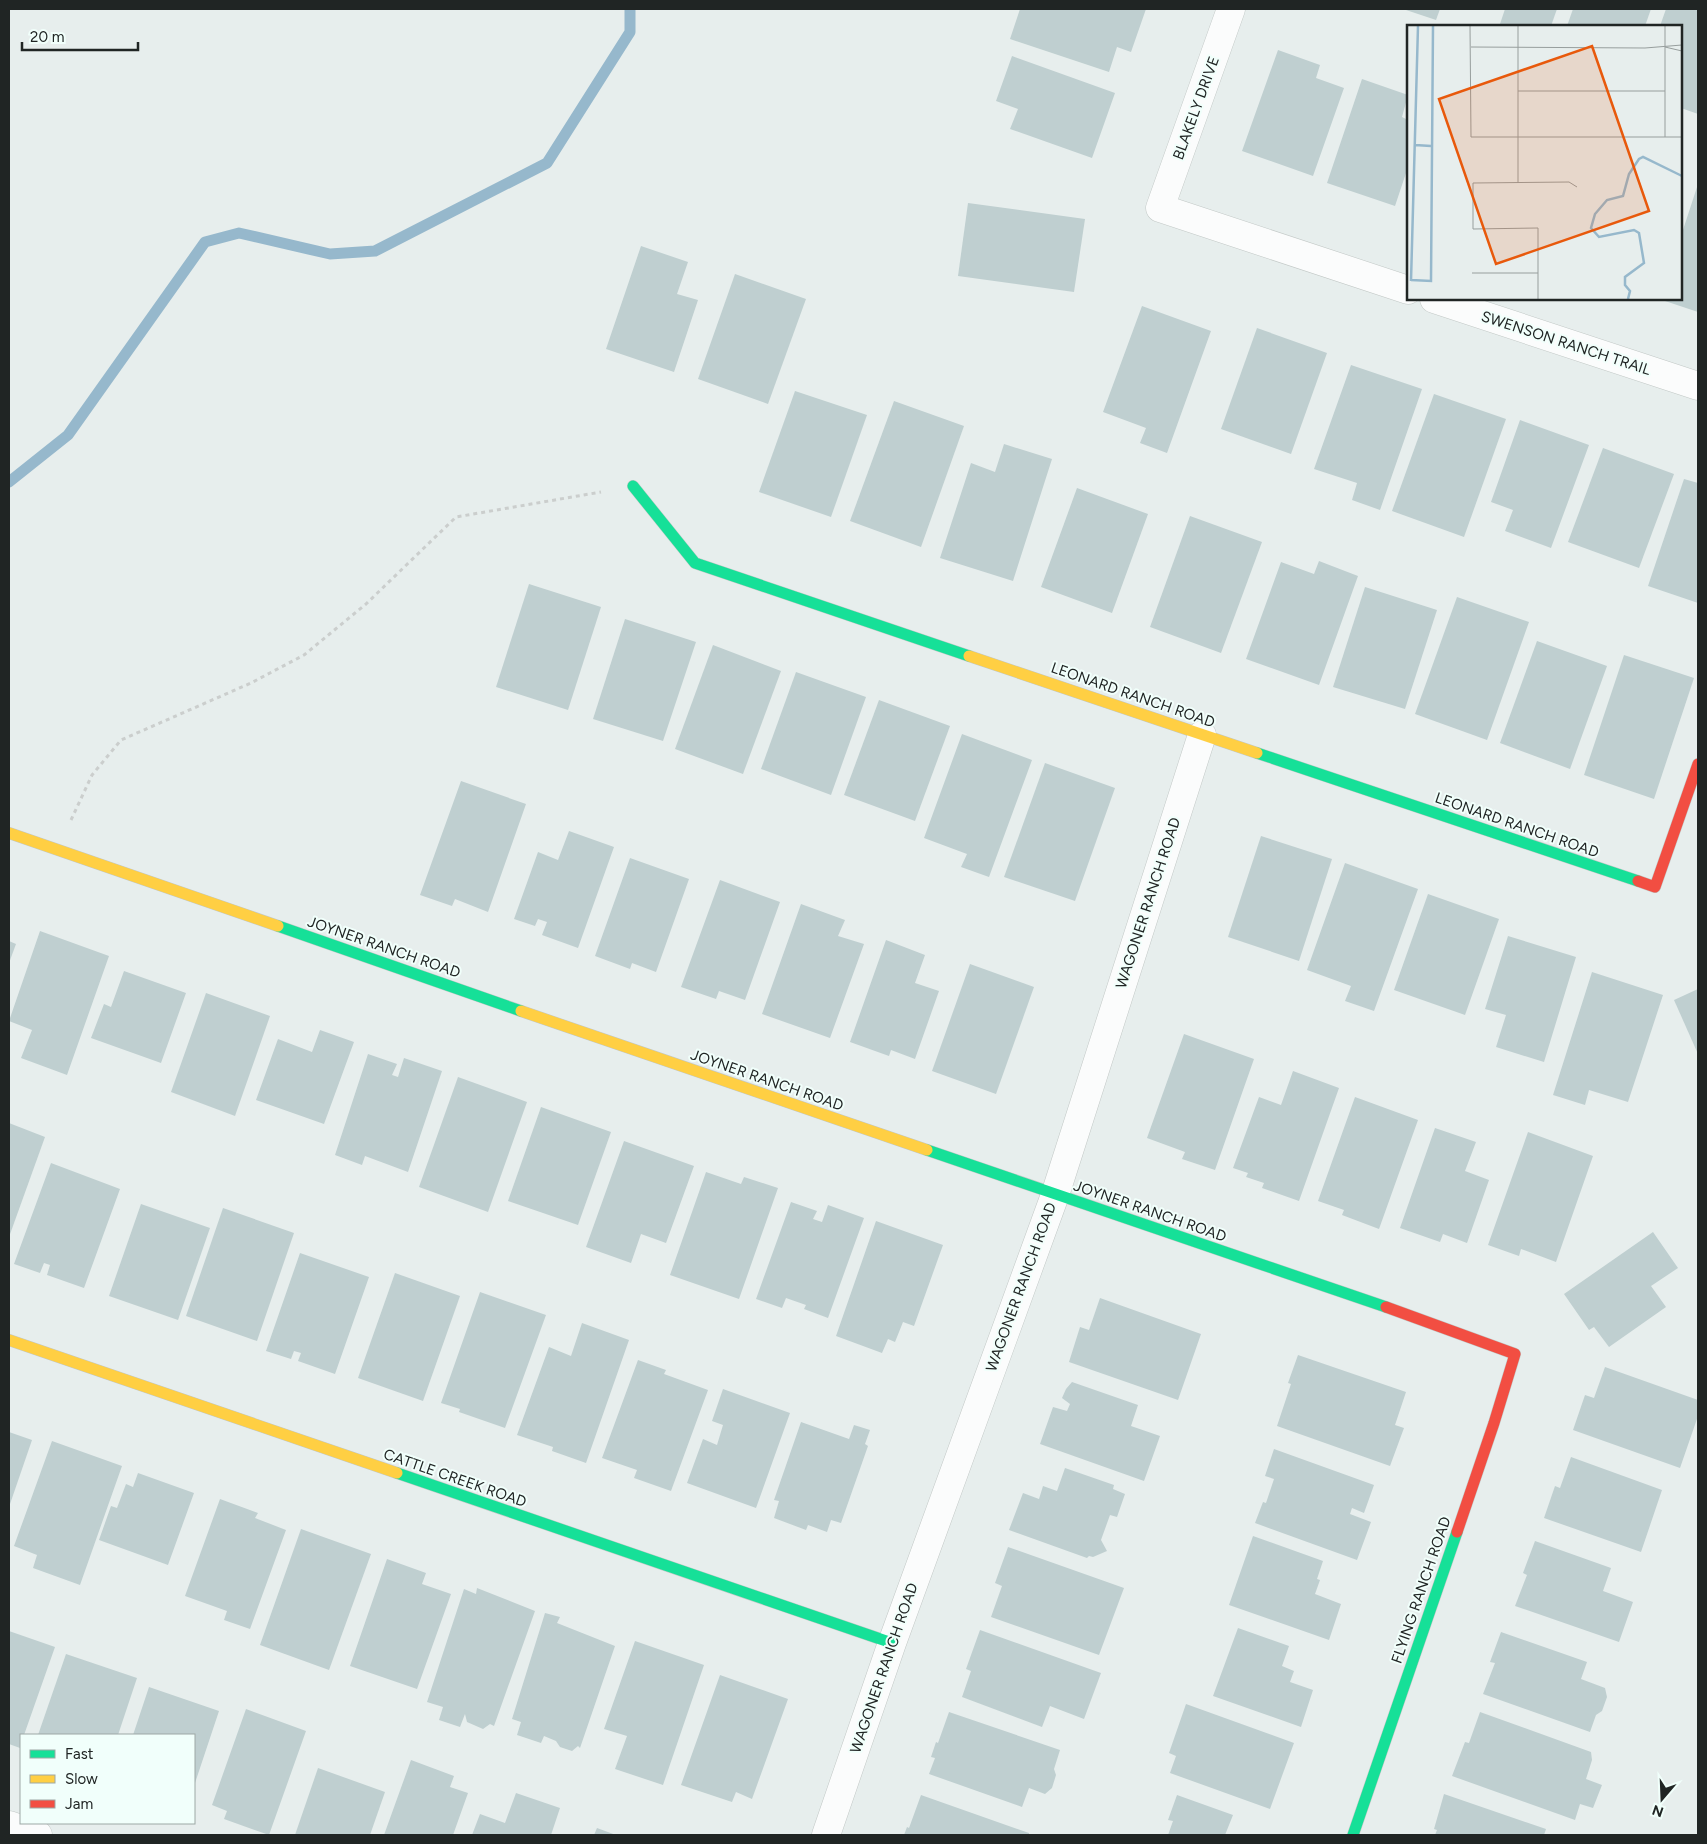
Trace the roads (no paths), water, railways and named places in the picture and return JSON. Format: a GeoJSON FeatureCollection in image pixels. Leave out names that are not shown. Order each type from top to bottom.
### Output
{"type":"FeatureCollection","features":[{"type":"Feature","properties":{"kind":"street","name":"BLAKELY DRIVE"},"geometry":{"type":"LineString","coordinates":[[1232,9],[1160,208],[1407,290]]}},
{"type":"Feature","properties":{"kind":"street","name":"SWENSON RANCH TRAIL"},"geometry":{"type":"LineString","coordinates":[[1437,300],[1698,386]]}},
{"type":"Feature","properties":{"kind":"street","name":"LEONARD RANCH ROAD"},"geometry":{"type":"LineString","coordinates":[[633,486],[695,563],[1655,887],[1698,764]]}},
{"type":"Feature","properties":{"kind":"street","name":"WAGONER RANCH ROAD"},"geometry":{"type":"LineString","coordinates":[[826,1835],[892,1643],[1055,1194],[1202,735]]}},
{"type":"Feature","properties":{"kind":"street","name":"JOYNER RANCH ROAD"},"geometry":{"type":"LineString","coordinates":[[9,833],[1442,1326],[1516,1354]]}},
{"type":"Feature","properties":{"kind":"street","name":"CATTLE CREEK ROAD"},"geometry":{"type":"LineString","coordinates":[[9,1340],[892,1643]]}},
{"type":"Feature","properties":{"kind":"street","name":"FLYING RANCH ROAD"},"geometry":{"type":"LineString","coordinates":[[1353,1835],[1516,1354]]}},
{"type":"Feature","properties":{"kind":"street"},"geometry":{"type":"LineString","coordinates":[[9,1825],[38,1835]]}},
{"type":"Feature","properties":{"kind":"waterway"},"geometry":{"type":"LineString","coordinates":[[9,482],[68,435],[205,242],[239,233],[330,254],[375,251],[547,163],[630,32],[630,9]]}}]}
